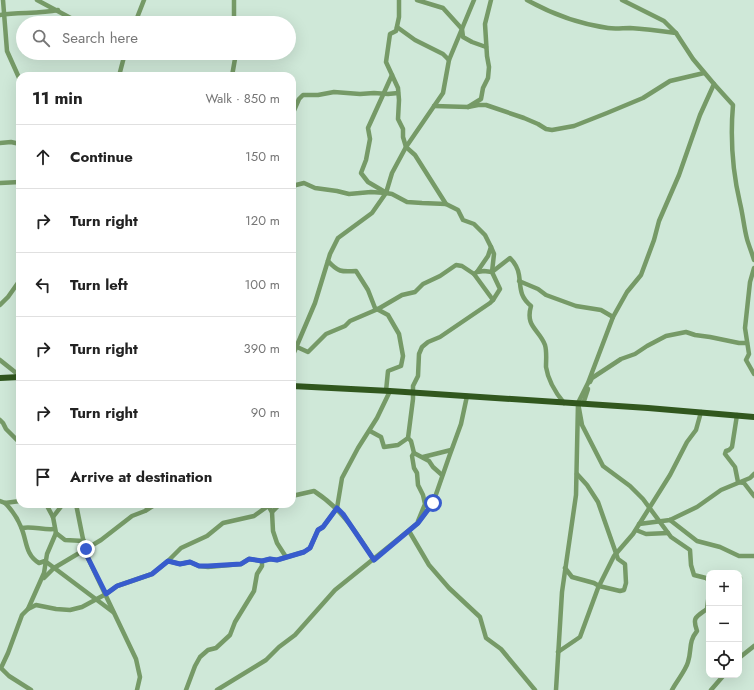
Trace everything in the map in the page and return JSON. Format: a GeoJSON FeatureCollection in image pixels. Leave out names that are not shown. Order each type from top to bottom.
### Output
{"type":"FeatureCollection","features":[{"type":"Feature","properties":{"kind":"main road"},"geometry":{"type":"LineString","coordinates":[[0,378],[16,376]]}},
{"type":"Feature","properties":{"kind":"main road"},"geometry":{"type":"LineString","coordinates":[[296,386],[413,392],[754,417]]}},
{"type":"Feature","properties":{"kind":"street"},"geometry":{"type":"LineString","coordinates":[[3,0],[2,14],[7,51],[16,72]]}},
{"type":"Feature","properties":{"kind":"street"},"geometry":{"type":"LineString","coordinates":[[37,0],[68,16]]}},
{"type":"Feature","properties":{"kind":"street"},"geometry":{"type":"LineString","coordinates":[[138,16],[144,0]]}},
{"type":"Feature","properties":{"kind":"street"},"geometry":{"type":"LineString","coordinates":[[234,0],[234,16]]}},
{"type":"Feature","properties":{"kind":"street"},"geometry":{"type":"LineString","coordinates":[[399,0],[399,17],[397,27],[396,31],[390,34],[386,62],[398,88],[398,119],[403,129],[403,137],[406,147],[415,155],[446,204]]}},
{"type":"Feature","properties":{"kind":"street"},"geometry":{"type":"LineString","coordinates":[[416,0],[442,8],[462,28],[463,37],[472,42],[486,46]]}},
{"type":"Feature","properties":{"kind":"street"},"geometry":{"type":"LineString","coordinates":[[474,0],[449,60],[443,93],[406,147],[392,173],[386,193],[372,213],[338,238],[330,254],[316,303],[297,347],[308,352],[326,334],[345,326],[350,321],[378,309],[402,295],[415,292],[423,284],[448,271],[456,265],[462,266],[476,273],[493,300]]}},
{"type":"Feature","properties":{"kind":"street"},"geometry":{"type":"LineString","coordinates":[[468,107],[481,99],[483,88],[488,78],[489,67],[485,24],[491,0]]}},
{"type":"Feature","properties":{"kind":"street"},"geometry":{"type":"LineString","coordinates":[[527,0],[541,8],[570,20],[592,25],[610,28],[676,32]]}},
{"type":"Feature","properties":{"kind":"street"},"geometry":{"type":"LineString","coordinates":[[622,0],[664,21],[676,32],[693,59],[733,105],[731,130],[732,159],[736,190],[747,239],[754,260]]}},
{"type":"Feature","properties":{"kind":"street"},"geometry":{"type":"LineString","coordinates":[[2,14],[30,12],[46,13],[58,10]]}},
{"type":"Feature","properties":{"kind":"street"},"geometry":{"type":"LineString","coordinates":[[397,27],[415,40],[443,54],[449,60]]}},
{"type":"Feature","properties":{"kind":"street"},"geometry":{"type":"LineString","coordinates":[[120,72],[122,60]]}},
{"type":"Feature","properties":{"kind":"street"},"geometry":{"type":"LineString","coordinates":[[233,72],[235,60]]}},
{"type":"Feature","properties":{"kind":"street"},"geometry":{"type":"LineString","coordinates":[[434,106],[468,107],[486,105],[524,118],[546,129],[552,130],[574,126],[607,113],[643,98],[670,81],[704,73]]}},
{"type":"Feature","properties":{"kind":"street"},"geometry":{"type":"LineString","coordinates":[[386,193],[368,182],[361,173],[366,160],[370,139],[368,128],[392,75]]}},
{"type":"Feature","properties":{"kind":"street"},"geometry":{"type":"LineString","coordinates":[[556,690],[562,592],[576,495],[580,404],[612,317],[627,292],[641,275],[654,240],[659,221],[679,175],[700,115],[714,84]]}},
{"type":"Feature","properties":{"kind":"street"},"geometry":{"type":"LineString","coordinates":[[296,104],[298,99],[303,95],[318,95],[334,92],[383,94],[398,92]]}},
{"type":"Feature","properties":{"kind":"street"},"geometry":{"type":"LineString","coordinates":[[0,143],[16,143]]}},
{"type":"Feature","properties":{"kind":"street"},"geometry":{"type":"LineString","coordinates":[[0,183],[16,182]]}},
{"type":"Feature","properties":{"kind":"street"},"geometry":{"type":"LineString","coordinates":[[296,185],[304,183],[315,188],[348,194],[371,192],[386,193],[392,194],[407,202],[446,204],[458,210],[463,220],[474,224],[485,236],[494,254],[492,272],[500,289],[493,300],[440,337],[428,342],[422,347],[419,354],[418,376],[413,386],[408,438],[411,442],[414,453],[412,456],[414,468],[417,473],[418,485],[423,495],[425,504],[418,523]]}},
{"type":"Feature","properties":{"kind":"street"},"geometry":{"type":"LineString","coordinates":[[476,273],[488,256],[490,247]]}},
{"type":"Feature","properties":{"kind":"street"},"geometry":{"type":"LineString","coordinates":[[476,273],[484,271],[492,272],[510,258],[519,273],[519,281],[523,297],[531,306],[528,315],[544,343],[547,352],[546,367],[549,378],[556,392],[564,403]]}},
{"type":"Feature","properties":{"kind":"street"},"geometry":{"type":"LineString","coordinates":[[168,561],[180,564],[190,562],[199,566],[241,564],[249,559],[262,561],[270,559],[277,560],[304,552],[310,548],[318,530],[323,527],[337,508],[342,478],[358,448],[370,431],[388,391],[388,371],[401,366],[403,356],[399,334],[388,315],[375,308],[368,290],[356,271],[342,272],[334,268],[328,261]]}},
{"type":"Feature","properties":{"kind":"street"},"geometry":{"type":"LineString","coordinates":[[754,268],[750,282],[745,328],[749,354],[746,360],[754,374]]}},
{"type":"Feature","properties":{"kind":"street"},"geometry":{"type":"LineString","coordinates":[[519,281],[538,289],[546,295],[576,306],[601,310],[612,317]]}},
{"type":"Feature","properties":{"kind":"street"},"geometry":{"type":"LineString","coordinates":[[0,305],[16,286]]}},
{"type":"Feature","properties":{"kind":"street"},"geometry":{"type":"LineString","coordinates":[[749,294],[754,296]]}},
{"type":"Feature","properties":{"kind":"street"},"geometry":{"type":"LineString","coordinates":[[706,578],[694,575],[691,565],[690,550],[668,533],[658,522],[643,500],[630,486],[603,466],[582,425],[580,404],[592,378],[621,359],[635,354],[666,336],[686,332],[739,343],[748,343]]}},
{"type":"Feature","properties":{"kind":"street"},"geometry":{"type":"LineString","coordinates":[[0,360],[16,373]]}},
{"type":"Feature","properties":{"kind":"street"},"geometry":{"type":"LineString","coordinates":[[217,690],[266,660],[279,647],[295,635],[335,590],[418,523],[433,503],[451,450],[462,424],[467,396]]}},
{"type":"Feature","properties":{"kind":"street"},"geometry":{"type":"LineString","coordinates":[[558,652],[580,637],[599,586],[616,554],[636,530],[670,475],[687,442],[696,430],[701,412]]}},
{"type":"Feature","properties":{"kind":"street"},"geometry":{"type":"LineString","coordinates":[[737,415],[732,447],[726,451],[725,454],[735,467],[738,482]]}},
{"type":"Feature","properties":{"kind":"street"},"geometry":{"type":"LineString","coordinates":[[0,420],[4,423],[6,429],[16,439]]}},
{"type":"Feature","properties":{"kind":"street"},"geometry":{"type":"LineString","coordinates":[[370,431],[381,437],[384,447],[398,445],[408,438]]}},
{"type":"Feature","properties":{"kind":"street"},"geometry":{"type":"LineString","coordinates":[[423,457],[451,450]]}},
{"type":"Feature","properties":{"kind":"street"},"geometry":{"type":"LineString","coordinates":[[414,453],[429,461],[433,468],[442,475]]}},
{"type":"Feature","properties":{"kind":"street"},"geometry":{"type":"LineString","coordinates":[[565,568],[572,577],[594,583],[599,586],[620,591],[624,590],[626,583],[625,564],[618,560],[598,502],[587,485],[577,474]]}},
{"type":"Feature","properties":{"kind":"street"},"geometry":{"type":"LineString","coordinates":[[639,524],[670,520],[697,507],[721,490],[750,478],[754,474]]}},
{"type":"Feature","properties":{"kind":"street"},"geometry":{"type":"LineString","coordinates":[[738,482],[744,483],[754,496]]}},
{"type":"Feature","properties":{"kind":"street"},"geometry":{"type":"LineString","coordinates":[[296,495],[314,491],[329,501],[343,514],[374,560]]}},
{"type":"Feature","properties":{"kind":"street"},"geometry":{"type":"LineString","coordinates":[[2,502],[16,501]]}},
{"type":"Feature","properties":{"kind":"street"},"geometry":{"type":"LineString","coordinates":[[2,502],[14,512],[22,528],[29,553],[33,559],[39,563],[45,561]]}},
{"type":"Feature","properties":{"kind":"street"},"geometry":{"type":"LineString","coordinates":[[28,609],[44,573],[46,554],[55,531],[53,517],[48,508]]}},
{"type":"Feature","properties":{"kind":"street"},"geometry":{"type":"LineString","coordinates":[[53,517],[60,508]]}},
{"type":"Feature","properties":{"kind":"street"},"geometry":{"type":"LineString","coordinates":[[77,508],[86,554],[136,659],[140,677],[137,690]]}},
{"type":"Feature","properties":{"kind":"street"},"geometry":{"type":"LineString","coordinates":[[40,582],[54,568],[110,534],[132,516],[150,508]]}},
{"type":"Feature","properties":{"kind":"street"},"geometry":{"type":"LineString","coordinates":[[31,690],[1,669],[22,615],[28,609],[36,605],[56,610],[70,610],[92,603],[95,599],[106,594],[117,586],[152,574],[181,548],[207,536],[223,523],[254,516],[263,508]]}},
{"type":"Feature","properties":{"kind":"street"},"geometry":{"type":"LineString","coordinates":[[269,508],[272,512],[273,531],[277,543],[286,557]]}},
{"type":"Feature","properties":{"kind":"street"},"geometry":{"type":"LineString","coordinates":[[272,512],[276,508]]}},
{"type":"Feature","properties":{"kind":"street"},"geometry":{"type":"LineString","coordinates":[[670,520],[697,540],[720,547],[740,556],[754,556]]}},
{"type":"Feature","properties":{"kind":"street"},"geometry":{"type":"LineString","coordinates":[[22,528],[29,527],[38,530],[55,531],[65,540],[84,541]]}},
{"type":"Feature","properties":{"kind":"street"},"geometry":{"type":"LineString","coordinates":[[636,530],[646,534],[668,533]]}},
{"type":"Feature","properties":{"kind":"street"},"geometry":{"type":"LineString","coordinates":[[409,531],[429,565],[449,588],[480,617],[486,638],[501,649],[535,690]]}},
{"type":"Feature","properties":{"kind":"street"},"geometry":{"type":"LineString","coordinates":[[45,561],[114,613]]}},
{"type":"Feature","properties":{"kind":"street"},"geometry":{"type":"LineString","coordinates":[[186,690],[195,666],[200,658],[208,650],[216,648],[230,635],[235,622],[254,591],[257,574],[262,566],[262,561]]}},
{"type":"Feature","properties":{"kind":"street"},"geometry":{"type":"LineString","coordinates":[[672,690],[688,662],[690,645],[697,631],[694,622],[695,617],[706,609],[707,606]]}},
{"type":"Feature","properties":{"kind":"street"},"geometry":{"type":"LineString","coordinates":[[742,656],[754,646]]}},
{"type":"Feature","properties":{"kind":"street"},"geometry":{"type":"LineString","coordinates":[[711,690],[721,678]]}},
{"type":"Feature","properties":{"kind":"route"},"geometry":{"type":"LineString","coordinates":[[86,549],[86,554],[106,594],[117,586],[152,574],[168,561],[180,564],[190,562],[199,566],[241,564],[249,559],[262,561],[270,559],[277,560],[304,552],[310,548],[318,530],[323,527],[328,518],[337,508],[343,514],[374,560],[418,523],[433,503]]}}]}
